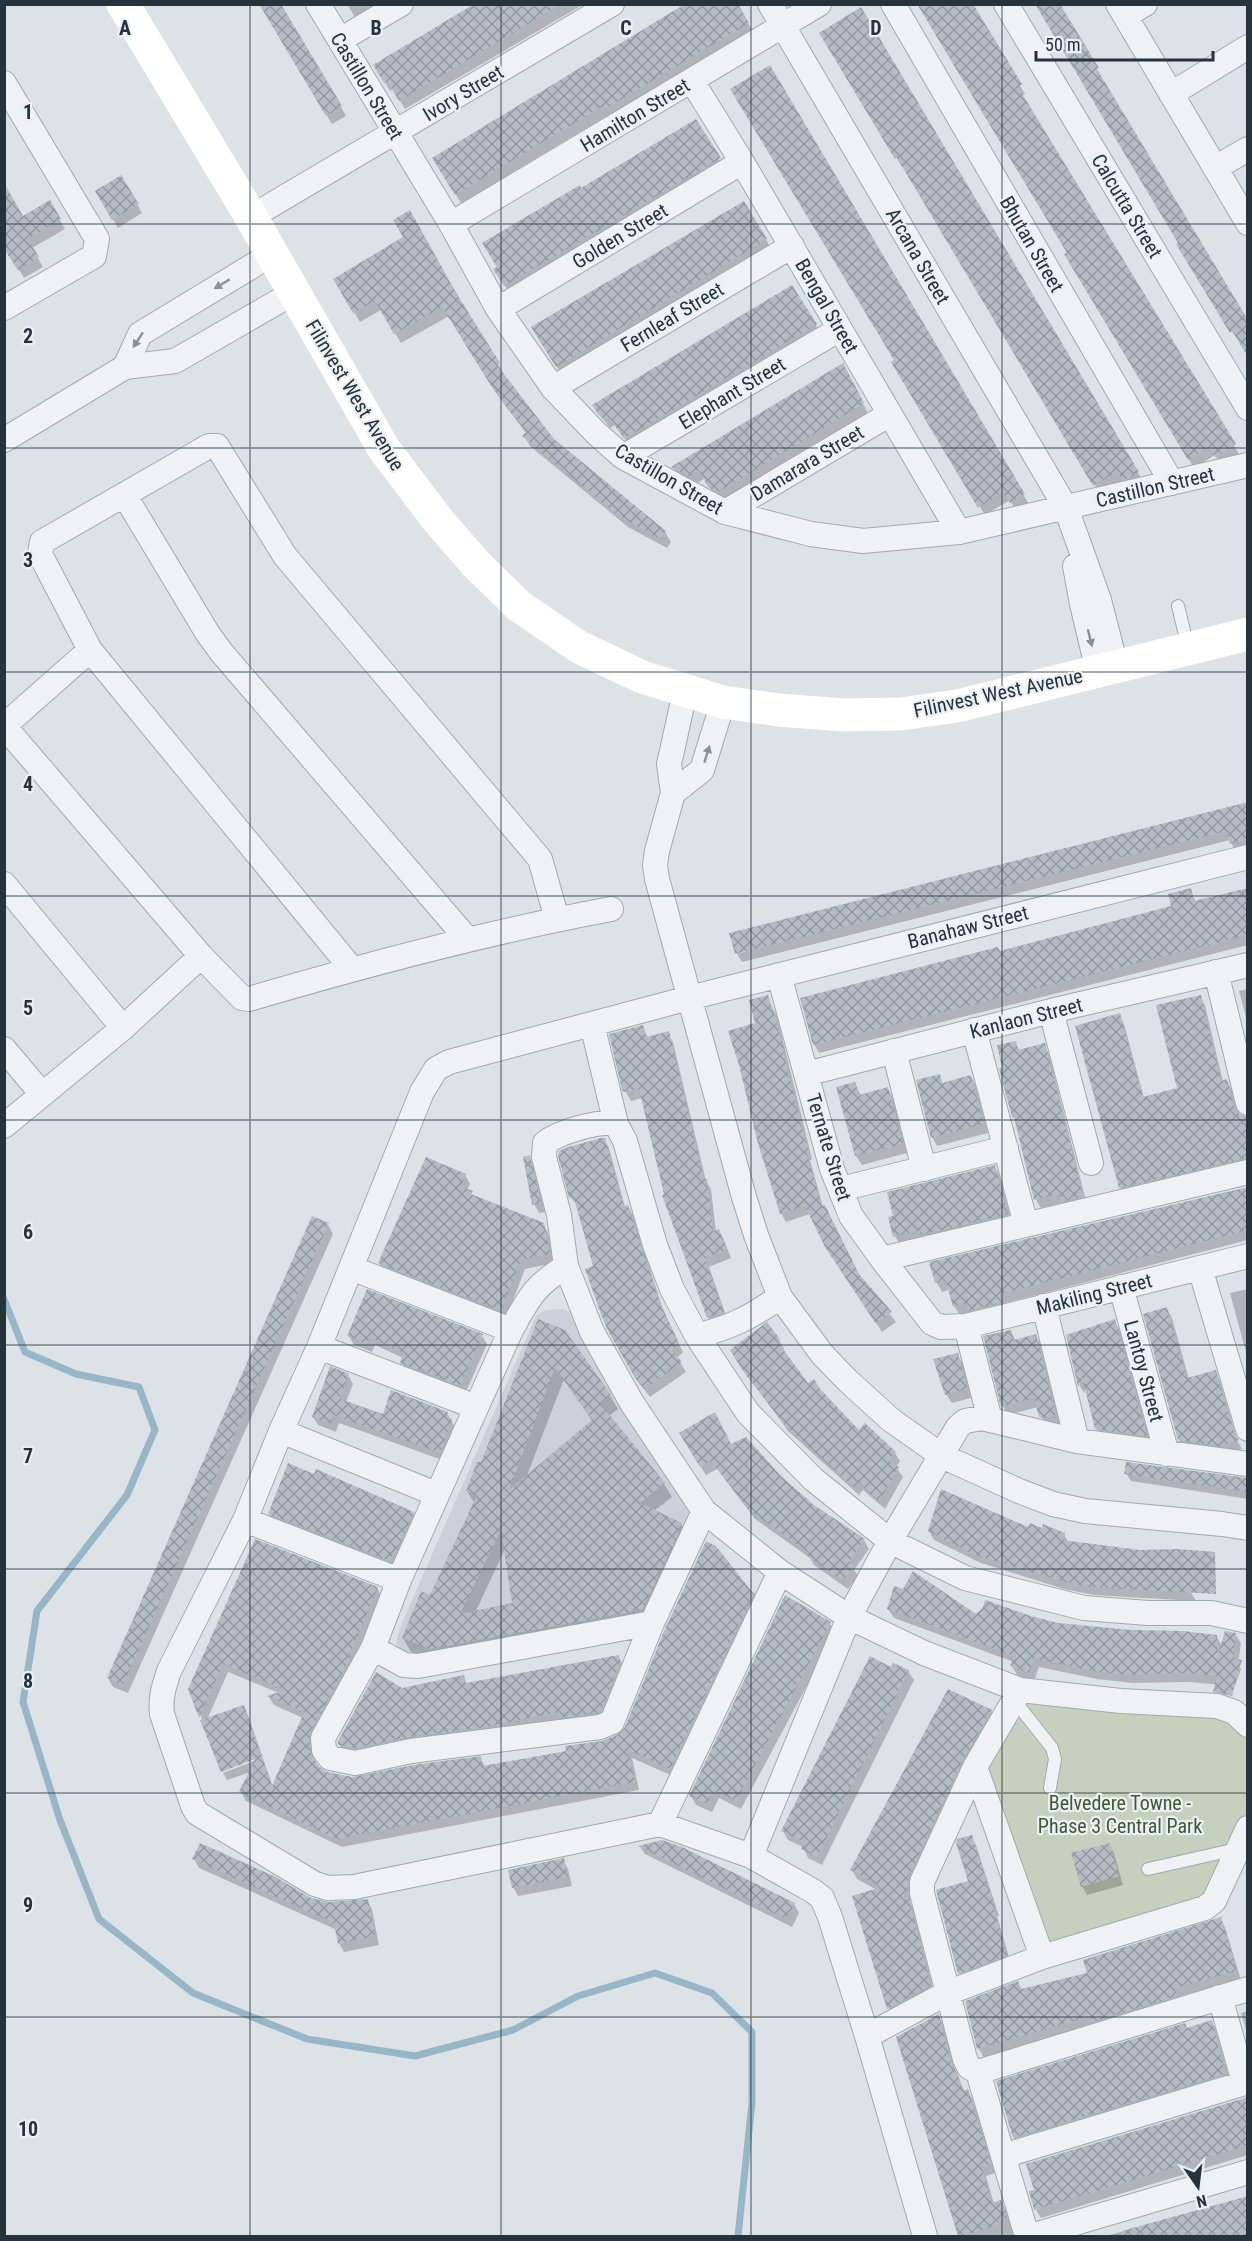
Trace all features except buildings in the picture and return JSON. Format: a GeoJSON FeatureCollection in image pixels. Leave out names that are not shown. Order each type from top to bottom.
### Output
{"type":"FeatureCollection","features":[{"type":"Feature","properties":{"kind":"street","name":"Filinvest West Avenue"},"geometry":{"type":"LineString","coordinates":[[123,4],[251,217],[384,449],[437,519],[475,563],[519,606],[579,647],[642,677],[723,702],[779,710],[843,715],[901,714],[957,706],[1248,634]]}},
{"type":"Feature","properties":{"kind":"street","name":"Castillon Street"},"geometry":{"type":"LineString","coordinates":[[318,4],[451,224],[498,309],[553,388],[596,433],[623,457],[725,512],[811,534],[863,541],[959,532],[1248,465]]}},
{"type":"Feature","properties":{"kind":"street"},"geometry":{"type":"LineString","coordinates":[[340,40],[401,4]]}},
{"type":"Feature","properties":{"kind":"street","name":"Ivory Street"},"geometry":{"type":"LineString","coordinates":[[251,217],[612,4]]}},
{"type":"Feature","properties":{"kind":"street","name":"Arcana Street"},"geometry":{"type":"LineString","coordinates":[[770,4],[1066,507]]}},
{"type":"Feature","properties":{"kind":"street","name":"Hamilton Street"},"geometry":{"type":"LineString","coordinates":[[451,224],[819,4]]}},
{"type":"Feature","properties":{"kind":"street","name":"Bhutan Street"},"geometry":{"type":"LineString","coordinates":[[893,4],[1172,483]]}},
{"type":"Feature","properties":{"kind":"street","name":"Calcutta Street"},"geometry":{"type":"LineString","coordinates":[[1006,4],[1248,408]]}},
{"type":"Feature","properties":{"kind":"street"},"geometry":{"type":"LineString","coordinates":[[1130,8],[1171,94],[1248,223]]}},
{"type":"Feature","properties":{"kind":"street"},"geometry":{"type":"LineString","coordinates":[[1171,94],[1248,47]]}},
{"type":"Feature","properties":{"kind":"street","name":"Bengal Street"},"geometry":{"type":"LineString","coordinates":[[692,81],[792,246],[959,532]]}},
{"type":"Feature","properties":{"kind":"street"},"geometry":{"type":"LineString","coordinates":[[4,83],[97,238],[94,256],[7,302]]}},
{"type":"Feature","properties":{"kind":"street"},"geometry":{"type":"LineString","coordinates":[[1215,168],[1248,149]]}},
{"type":"Feature","properties":{"kind":"street","name":"Golden Street"},"geometry":{"type":"LineString","coordinates":[[498,309],[742,162]]}},
{"type":"Feature","properties":{"kind":"street","name":"Fernleaf Street"},"geometry":{"type":"LineString","coordinates":[[553,388],[792,246]]}},
{"type":"Feature","properties":{"kind":"street"},"geometry":{"type":"LineString","coordinates":[[124,367],[140,334],[272,254]]}},
{"type":"Feature","properties":{"kind":"street"},"geometry":{"type":"LineString","coordinates":[[4,440],[124,367],[175,361],[293,293]]}},
{"type":"Feature","properties":{"kind":"street","name":"Elephant Street"},"geometry":{"type":"LineString","coordinates":[[623,457],[840,329]]}},
{"type":"Feature","properties":{"kind":"street","name":"Damarara Street"},"geometry":{"type":"LineString","coordinates":[[725,512],[890,414]]}},
{"type":"Feature","properties":{"kind":"street"},"geometry":{"type":"LineString","coordinates":[[352,969],[90,650],[40,554],[42,542],[209,446],[218,446],[285,556],[540,859],[557,920]]}},
{"type":"Feature","properties":{"kind":"street"},"geometry":{"type":"LineString","coordinates":[[125,496],[208,634],[222,653],[468,940]]}},
{"type":"Feature","properties":{"kind":"street"},"geometry":{"type":"LineString","coordinates":[[1066,507],[1082,604],[1107,668]]}},
{"type":"Feature","properties":{"kind":"street"},"geometry":{"type":"LineString","coordinates":[[90,650],[4,726],[201,956],[242,998],[249,999],[352,969],[468,940],[611,909]]}},
{"type":"Feature","properties":{"kind":"street"},"geometry":{"type":"LineString","coordinates":[[685,692],[669,764],[673,793],[657,851],[655,865],[657,879],[744,1197],[780,1298],[822,1354],[847,1380],[891,1420],[942,1456],[979,1474],[1053,1504],[1085,1511],[1248,1528]]}},
{"type":"Feature","properties":{"kind":"street"},"geometry":{"type":"LineString","coordinates":[[673,793],[702,770],[723,702]]}},
{"type":"Feature","properties":{"kind":"street","name":"Banahaw Street"},"geometry":{"type":"LineString","coordinates":[[351,1268],[422,1092],[436,1069],[449,1062],[689,998],[1248,857]]}},
{"type":"Feature","properties":{"kind":"street"},"geometry":{"type":"LineString","coordinates":[[4,884],[123,1028]]}},
{"type":"Feature","properties":{"kind":"street"},"geometry":{"type":"LineString","coordinates":[[4,1126],[123,1028],[201,956]]}},
{"type":"Feature","properties":{"kind":"street","name":"Kanlaon Street"},"geometry":{"type":"LineString","coordinates":[[806,1074],[1051,1011],[1248,965]]}},
{"type":"Feature","properties":{"kind":"street"},"geometry":{"type":"LineString","coordinates":[[1216,972],[1248,1103]]}},
{"type":"Feature","properties":{"kind":"street","name":"Ternate Street"},"geometry":{"type":"LineString","coordinates":[[779,975],[832,1169],[851,1216],[925,1316],[941,1327]]}},
{"type":"Feature","properties":{"kind":"street"},"geometry":{"type":"LineString","coordinates":[[1051,1011],[1091,1163]]}},
{"type":"Feature","properties":{"kind":"street"},"geometry":{"type":"LineString","coordinates":[[592,1024],[616,1124],[625,1141],[655,1245],[672,1289],[697,1336],[748,1413],[813,1479],[890,1541],[965,1578],[1084,1608],[1148,1613],[1211,1613],[1248,1621]]}},
{"type":"Feature","properties":{"kind":"street"},"geometry":{"type":"LineString","coordinates":[[974,1030],[1026,1225]]}},
{"type":"Feature","properties":{"kind":"street"},"geometry":{"type":"LineString","coordinates":[[4,1049],[42,1094]]}},
{"type":"Feature","properties":{"kind":"street"},"geometry":{"type":"LineString","coordinates":[[894,1051],[924,1169]]}},
{"type":"Feature","properties":{"kind":"street"},"geometry":{"type":"LineString","coordinates":[[616,1124],[607,1122],[597,1124],[560,1135],[545,1143],[544,1157],[559,1215],[566,1266],[592,1332],[632,1403],[704,1511],[780,1572],[849,1617],[1017,1695],[1217,1706],[1234,1712],[1248,1725]]}},
{"type":"Feature","properties":{"kind":"street"},"geometry":{"type":"LineString","coordinates":[[841,1190],[1006,1148]]}},
{"type":"Feature","properties":{"kind":"street"},"geometry":{"type":"LineString","coordinates":[[882,1259],[1248,1172]]}},
{"type":"Feature","properties":{"kind":"street","name":"Makiling Street"},"geometry":{"type":"LineString","coordinates":[[941,1327],[966,1326],[1248,1257]]}},
{"type":"Feature","properties":{"kind":"street"},"geometry":{"type":"LineString","coordinates":[[566,1266],[548,1277],[532,1291],[511,1330],[436,1494],[373,1648],[323,1738],[324,1750],[330,1758],[355,1763],[411,1751],[600,1728],[612,1722],[652,1623],[704,1511]]}},
{"type":"Feature","properties":{"kind":"street"},"geometry":{"type":"LineString","coordinates":[[511,1330],[351,1268],[245,1520],[169,1671],[161,1701],[162,1714],[193,1806],[203,1818],[302,1879],[328,1888],[341,1889],[660,1824],[751,1856],[813,1891],[822,1898],[830,1917],[925,2236]]}},
{"type":"Feature","properties":{"kind":"street"},"geometry":{"type":"LineString","coordinates":[[1200,1268],[1248,1429]]}},
{"type":"Feature","properties":{"kind":"street","name":"Lantoy Street"},"geometry":{"type":"LineString","coordinates":[[1122,1287],[1167,1454]]}},
{"type":"Feature","properties":{"kind":"street"},"geometry":{"type":"LineString","coordinates":[[697,1336],[728,1328],[780,1298]]}},
{"type":"Feature","properties":{"kind":"street"},"geometry":{"type":"LineString","coordinates":[[1044,1306],[1077,1442]]}},
{"type":"Feature","properties":{"kind":"street"},"geometry":{"type":"LineString","coordinates":[[966,1326],[990,1420]]}},
{"type":"Feature","properties":{"kind":"street"},"geometry":{"type":"LineString","coordinates":[[319,1347],[476,1407]]}},
{"type":"Feature","properties":{"kind":"street"},"geometry":{"type":"LineString","coordinates":[[751,1856],[849,1617],[890,1541],[958,1427],[965,1421],[973,1418],[990,1420],[1077,1442],[1248,1464]]}},
{"type":"Feature","properties":{"kind":"street"},"geometry":{"type":"LineString","coordinates":[[281,1431],[436,1494]]}},
{"type":"Feature","properties":{"kind":"street"},"geometry":{"type":"LineString","coordinates":[[245,1520],[399,1580]]}},
{"type":"Feature","properties":{"kind":"street"},"geometry":{"type":"LineString","coordinates":[[660,1824],[780,1572]]}},
{"type":"Feature","properties":{"kind":"street"},"geometry":{"type":"LineString","coordinates":[[373,1648],[404,1665],[418,1666],[652,1623]]}},
{"type":"Feature","properties":{"kind":"street"},"geometry":{"type":"LineString","coordinates":[[1017,1695],[975,1767],[922,1882],[922,1893],[965,2059],[969,2067],[978,2072],[1029,2236],[1248,2172]]}},
{"type":"Feature","properties":{"kind":"street"},"geometry":{"type":"LineString","coordinates":[[975,1767],[1042,1958]]}},
{"type":"Feature","properties":{"kind":"street"},"geometry":{"type":"LineString","coordinates":[[867,2036],[947,1993],[1042,1958],[1205,1908],[1214,1901],[1245,1843]]}},
{"type":"Feature","properties":{"kind":"street"},"geometry":{"type":"LineString","coordinates":[[978,2072],[1248,1989]]}},
{"type":"Feature","properties":{"kind":"street"},"geometry":{"type":"LineString","coordinates":[[1003,2156],[1246,2082],[1220,1997]]}},
{"type":"Feature","properties":{"kind":"lane"},"geometry":{"type":"LineString","coordinates":[[1178,606],[1188,648]]}},
{"type":"Feature","properties":{"kind":"lane"},"geometry":{"type":"LineString","coordinates":[[1017,1695],[1052,1748],[1055,1760],[1050,1788]]}},
{"type":"Feature","properties":{"kind":"lane"},"geometry":{"type":"LineString","coordinates":[[1148,1869],[1245,1843]]}},
{"type":"Feature","properties":{"kind":"shaded area"},"geometry":{"type":"Polygon","coordinates":[[[562,1309],[575,1314],[695,1506],[646,1618],[419,1660],[402,1655],[396,1642],[400,1628],[536,1316],[546,1310],[562,1309]]]}},
{"type":"Feature","properties":{"kind":"green space","name":"Belvedere Towne - Phase 3 Central Park"},"geometry":{"type":"Polygon","coordinates":[[[1020,1690],[1162,1704],[1247,1725],[1247,1828],[1214,1901],[1047,1956],[975,1767],[1020,1690]]]}},
{"type":"Feature","properties":{"kind":"waterway"},"geometry":{"type":"LineString","coordinates":[[4,1299],[25,1352],[76,1374],[139,1387],[155,1430],[127,1495],[37,1611],[23,1702],[60,1820],[99,1919],[193,1993],[307,2039],[415,2056],[513,2030],[578,1996],[655,1973],[712,1993],[752,2032],[752,2103],[738,2236]]}}]}
